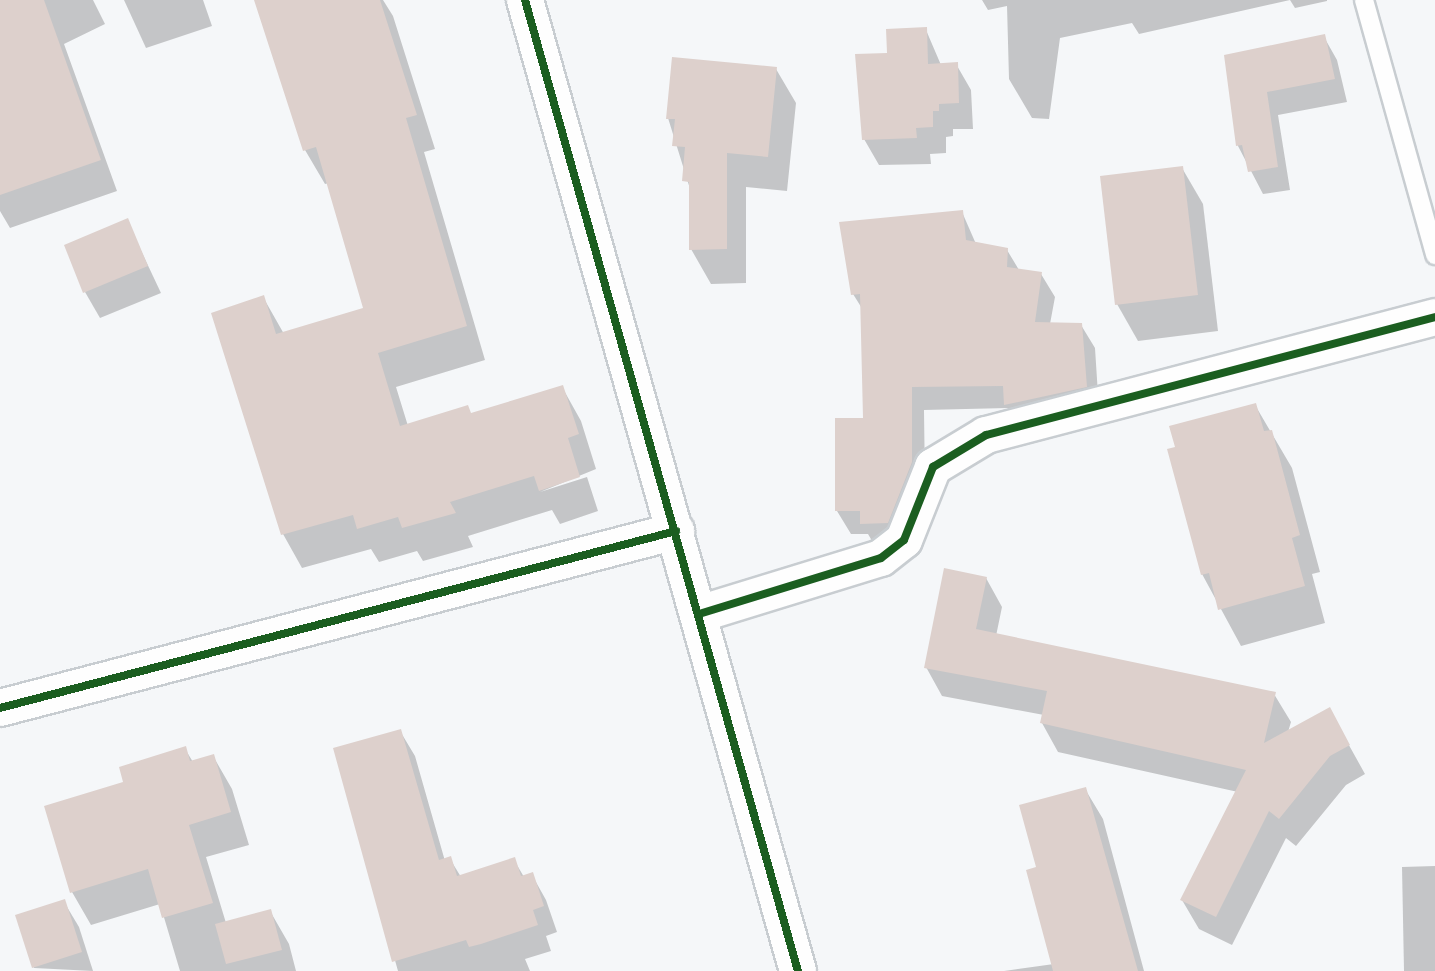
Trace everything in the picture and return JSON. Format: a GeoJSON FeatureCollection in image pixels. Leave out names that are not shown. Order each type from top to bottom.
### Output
{"type":"FeatureCollection","features":[{"type":"Feature","properties":{"kind":"street"},"geometry":{"type":"LineString","coordinates":[[525,0],[798,971]]}},
{"type":"Feature","properties":{"kind":"street"},"geometry":{"type":"LineString","coordinates":[[699,614],[881,558],[904,540],[933,467],[986,435],[1435,317]]}},
{"type":"Feature","properties":{"kind":"street"},"geometry":{"type":"LineString","coordinates":[[0,708],[676,531]]}},
{"type":"Feature","properties":{"kind":"lane"},"geometry":{"type":"LineString","coordinates":[[1364,0],[1435,255]]}},
{"type":"Feature","properties":{"kind":"building"},"geometry":{"type":"Polygon","coordinates":[[[0,0],[44,0],[101,160],[0,195],[0,0]]]}},
{"type":"Feature","properties":{"kind":"building"},"geometry":{"type":"Polygon","coordinates":[[[254,0],[380,0],[417,115],[406,118],[467,326],[378,353],[400,426],[468,405],[471,413],[563,385],[579,434],[568,438],[580,477],[539,491],[534,476],[450,502],[456,513],[402,528],[398,517],[357,529],[353,515],[281,535],[211,313],[264,295],[276,334],[363,308],[316,147],[303,151],[254,0]]]}},
{"type":"Feature","properties":{"kind":"building"},"geometry":{"type":"Polygon","coordinates":[[[927,27],[928,64],[958,62],[959,103],[939,104],[939,111],[933,111],[933,127],[916,128],[917,138],[862,140],[855,54],[887,53],[886,29],[927,27]]]}},
{"type":"Feature","properties":{"kind":"building"},"geometry":{"type":"Polygon","coordinates":[[[1325,34],[1335,79],[1267,92],[1278,167],[1248,172],[1242,145],[1236,146],[1224,55],[1325,34]]]}},
{"type":"Feature","properties":{"kind":"building"},"geometry":{"type":"Polygon","coordinates":[[[672,57],[777,67],[768,157],[727,153],[727,249],[689,250],[689,182],[682,181],[685,147],[672,146],[675,119],[666,119],[672,57]]]}},
{"type":"Feature","properties":{"kind":"building"},"geometry":{"type":"Polygon","coordinates":[[[1183,166],[1198,295],[1115,305],[1100,176],[1183,166]]]}},
{"type":"Feature","properties":{"kind":"building"},"geometry":{"type":"Polygon","coordinates":[[[963,210],[966,240],[1008,248],[1007,267],[1042,272],[1035,322],[1082,323],[1087,387],[1004,405],[1003,386],[912,387],[912,462],[888,523],[860,524],[860,511],[835,511],[835,418],[863,418],[860,294],[851,295],[839,222],[963,210]]]}},
{"type":"Feature","properties":{"kind":"building"},"geometry":{"type":"Polygon","coordinates":[[[128,218],[148,266],[83,293],[64,245],[128,218]]]}},
{"type":"Feature","properties":{"kind":"building"},"geometry":{"type":"Polygon","coordinates":[[[1256,403],[1264,431],[1272,430],[1300,535],[1292,538],[1305,586],[1218,610],[1209,573],[1201,575],[1167,449],[1175,447],[1169,426],[1256,403]]]}},
{"type":"Feature","properties":{"kind":"building"},"geometry":{"type":"Polygon","coordinates":[[[944,568],[987,577],[976,629],[1276,692],[1264,743],[1330,707],[1350,745],[1330,756],[1279,819],[1269,811],[1216,917],[1180,900],[1246,770],[1040,723],[1047,691],[924,668],[944,568]]]}},
{"type":"Feature","properties":{"kind":"building"},"geometry":{"type":"Polygon","coordinates":[[[401,729],[439,860],[451,856],[457,876],[515,857],[521,876],[533,872],[544,906],[533,910],[538,925],[481,944],[469,947],[466,940],[392,962],[333,748],[401,729]]]}},
{"type":"Feature","properties":{"kind":"building"},"geometry":{"type":"Polygon","coordinates":[[[186,746],[190,761],[214,754],[231,812],[189,825],[213,903],[162,918],[148,869],[70,893],[44,806],[123,782],[119,767],[186,746]]]}},
{"type":"Feature","properties":{"kind":"building"},"geometry":{"type":"Polygon","coordinates":[[[1086,787],[1138,971],[1053,971],[1026,870],[1036,867],[1019,805],[1086,787]]]}},
{"type":"Feature","properties":{"kind":"building"},"geometry":{"type":"Polygon","coordinates":[[[65,899],[82,952],[32,968],[15,915],[65,899]]]}},
{"type":"Feature","properties":{"kind":"building"},"geometry":{"type":"Polygon","coordinates":[[[271,909],[282,950],[226,964],[215,924],[271,909]]]}},
{"type":"Feature","properties":{"kind":"cycle path"},"geometry":{"type":"LineString","coordinates":[[525,0],[798,971]]}},
{"type":"Feature","properties":{"kind":"cycle path"},"geometry":{"type":"LineString","coordinates":[[699,614],[881,558],[904,540],[933,467],[986,435],[1435,317]]}},
{"type":"Feature","properties":{"kind":"cycle path"},"geometry":{"type":"LineString","coordinates":[[0,708],[676,531]]}}]}
